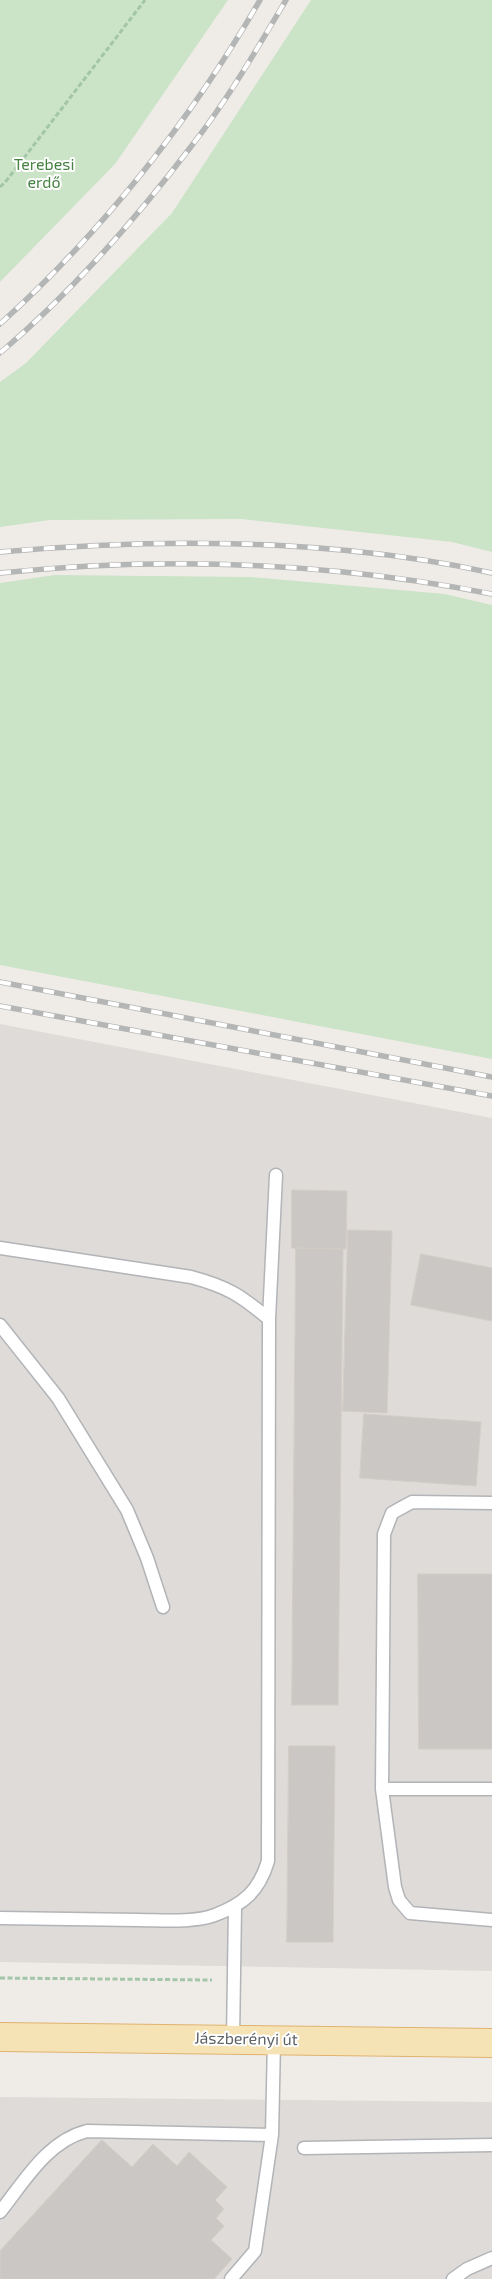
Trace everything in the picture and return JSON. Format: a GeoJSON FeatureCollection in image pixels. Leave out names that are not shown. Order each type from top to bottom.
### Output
{"type":"FeatureCollection","features":[{"type":"Feature","properties":{"kind":"main road","name":"Jászberényi út"},"geometry":{"type":"LineString","coordinates":[[0,2037],[492,2043]]}},
{"type":"Feature","properties":{"kind":"lane"},"geometry":{"type":"LineString","coordinates":[[0,1918],[178,1920],[212,1916],[234,1907],[254,1892],[263,1876],[268,1861],[269,1319],[276,1175]]}},
{"type":"Feature","properties":{"kind":"lane"},"geometry":{"type":"LineString","coordinates":[[0,1248],[191,1277],[218,1284],[242,1296],[269,1319]]}},
{"type":"Feature","properties":{"kind":"lane"},"geometry":{"type":"LineString","coordinates":[[0,1325],[58,1398],[127,1510],[147,1558],[163,1608]]}},
{"type":"Feature","properties":{"kind":"lane"},"geometry":{"type":"LineString","coordinates":[[492,1503],[412,1502],[392,1513],[389,1520],[384,1534],[382,1789],[395,1887],[399,1900],[410,1913],[492,1920]]}},
{"type":"Feature","properties":{"kind":"lane"},"geometry":{"type":"LineString","coordinates":[[382,1789],[492,1789]]}},
{"type":"Feature","properties":{"kind":"lane"},"geometry":{"type":"LineString","coordinates":[[233,2039],[234,1907]]}},
{"type":"Feature","properties":{"kind":"lane"},"geometry":{"type":"LineString","coordinates":[[231,2279],[256,2251],[272,2135],[274,2040]]}},
{"type":"Feature","properties":{"kind":"lane"},"geometry":{"type":"LineString","coordinates":[[0,2212],[52,2149],[73,2134],[87,2131],[272,2135]]}},
{"type":"Feature","properties":{"kind":"lane"},"geometry":{"type":"LineString","coordinates":[[304,2148],[492,2145]]}},
{"type":"Feature","properties":{"kind":"lane"},"geometry":{"type":"LineString","coordinates":[[454,2279],[467,2269],[492,2258]]}},
{"type":"Feature","properties":{"kind":"path"},"geometry":{"type":"LineString","coordinates":[[0,187],[8,180],[145,0]]}},
{"type":"Feature","properties":{"kind":"path"},"geometry":{"type":"LineString","coordinates":[[0,1978],[234,1980]]}},
{"type":"Feature","properties":{"kind":"shaded area"},"geometry":{"type":"Polygon","coordinates":[[[0,1024],[492,1118],[492,1971],[0,1962],[0,1024]]]}},
{"type":"Feature","properties":{"kind":"shaded area"},"geometry":{"type":"Polygon","coordinates":[[[0,2097],[492,2102],[492,2279],[0,2279],[0,2097]]]}},
{"type":"Feature","properties":{"kind":"green space","name":"Terebesi erdő"},"geometry":{"type":"Polygon","coordinates":[[[0,0],[228,0],[115,164],[0,282],[0,0]]]}},
{"type":"Feature","properties":{"kind":"green space"},"geometry":{"type":"Polygon","coordinates":[[[311,0],[492,0],[492,552],[452,542],[241,519],[50,520],[0,527],[0,382],[26,363],[172,213],[311,0]]]}},
{"type":"Feature","properties":{"kind":"green space"},"geometry":{"type":"Polygon","coordinates":[[[55,575],[251,577],[445,594],[492,605],[492,1059],[0,965],[0,583],[55,575]]]}},
{"type":"Feature","properties":{"kind":"building"},"geometry":{"type":"Polygon","coordinates":[[[292,1190],[347,1191],[346,1249],[292,1248],[292,1190]]]}},
{"type":"Feature","properties":{"kind":"building"},"geometry":{"type":"Polygon","coordinates":[[[348,1230],[392,1231],[387,1413],[343,1411],[348,1230]]]}},
{"type":"Feature","properties":{"kind":"building"},"geometry":{"type":"Polygon","coordinates":[[[296,1248],[343,1249],[338,1705],[292,1705],[296,1248]]]}},
{"type":"Feature","properties":{"kind":"building"},"geometry":{"type":"Polygon","coordinates":[[[421,1254],[492,1268],[492,1321],[411,1305],[421,1254]]]}},
{"type":"Feature","properties":{"kind":"building"},"geometry":{"type":"Polygon","coordinates":[[[364,1414],[481,1422],[476,1486],[360,1478],[364,1414]]]}},
{"type":"Feature","properties":{"kind":"building"},"geometry":{"type":"Polygon","coordinates":[[[418,1574],[492,1574],[492,1749],[419,1749],[418,1574]]]}},
{"type":"Feature","properties":{"kind":"building"},"geometry":{"type":"Polygon","coordinates":[[[289,1746],[335,1746],[333,1942],[287,1942],[289,1746]]]}},
{"type":"Feature","properties":{"kind":"building"},"geometry":{"type":"Polygon","coordinates":[[[102,2140],[132,2167],[153,2144],[177,2166],[189,2152],[227,2187],[215,2200],[224,2209],[216,2218],[224,2226],[211,2240],[232,2259],[214,2279],[0,2279],[0,2251],[102,2140]]]}},
{"type":"Feature","properties":{"kind":"railway"},"geometry":{"type":"LineString","coordinates":[[0,324],[75,251],[143,172],[204,88],[260,0]]}},
{"type":"Feature","properties":{"kind":"railway"},"geometry":{"type":"LineString","coordinates":[[0,353],[27,330],[78,280],[149,200],[193,144],[242,74],[286,0]]}},
{"type":"Feature","properties":{"kind":"railway"},"geometry":{"type":"LineString","coordinates":[[0,552],[122,544],[247,544],[371,553],[432,561],[492,573]]}},
{"type":"Feature","properties":{"kind":"railway"},"geometry":{"type":"LineString","coordinates":[[0,573],[123,565],[247,565],[370,575],[492,594]]}},
{"type":"Feature","properties":{"kind":"railway"},"geometry":{"type":"LineString","coordinates":[[0,982],[492,1077]]}},
{"type":"Feature","properties":{"kind":"railway"},"geometry":{"type":"LineString","coordinates":[[0,1006],[492,1096]]}}]}
